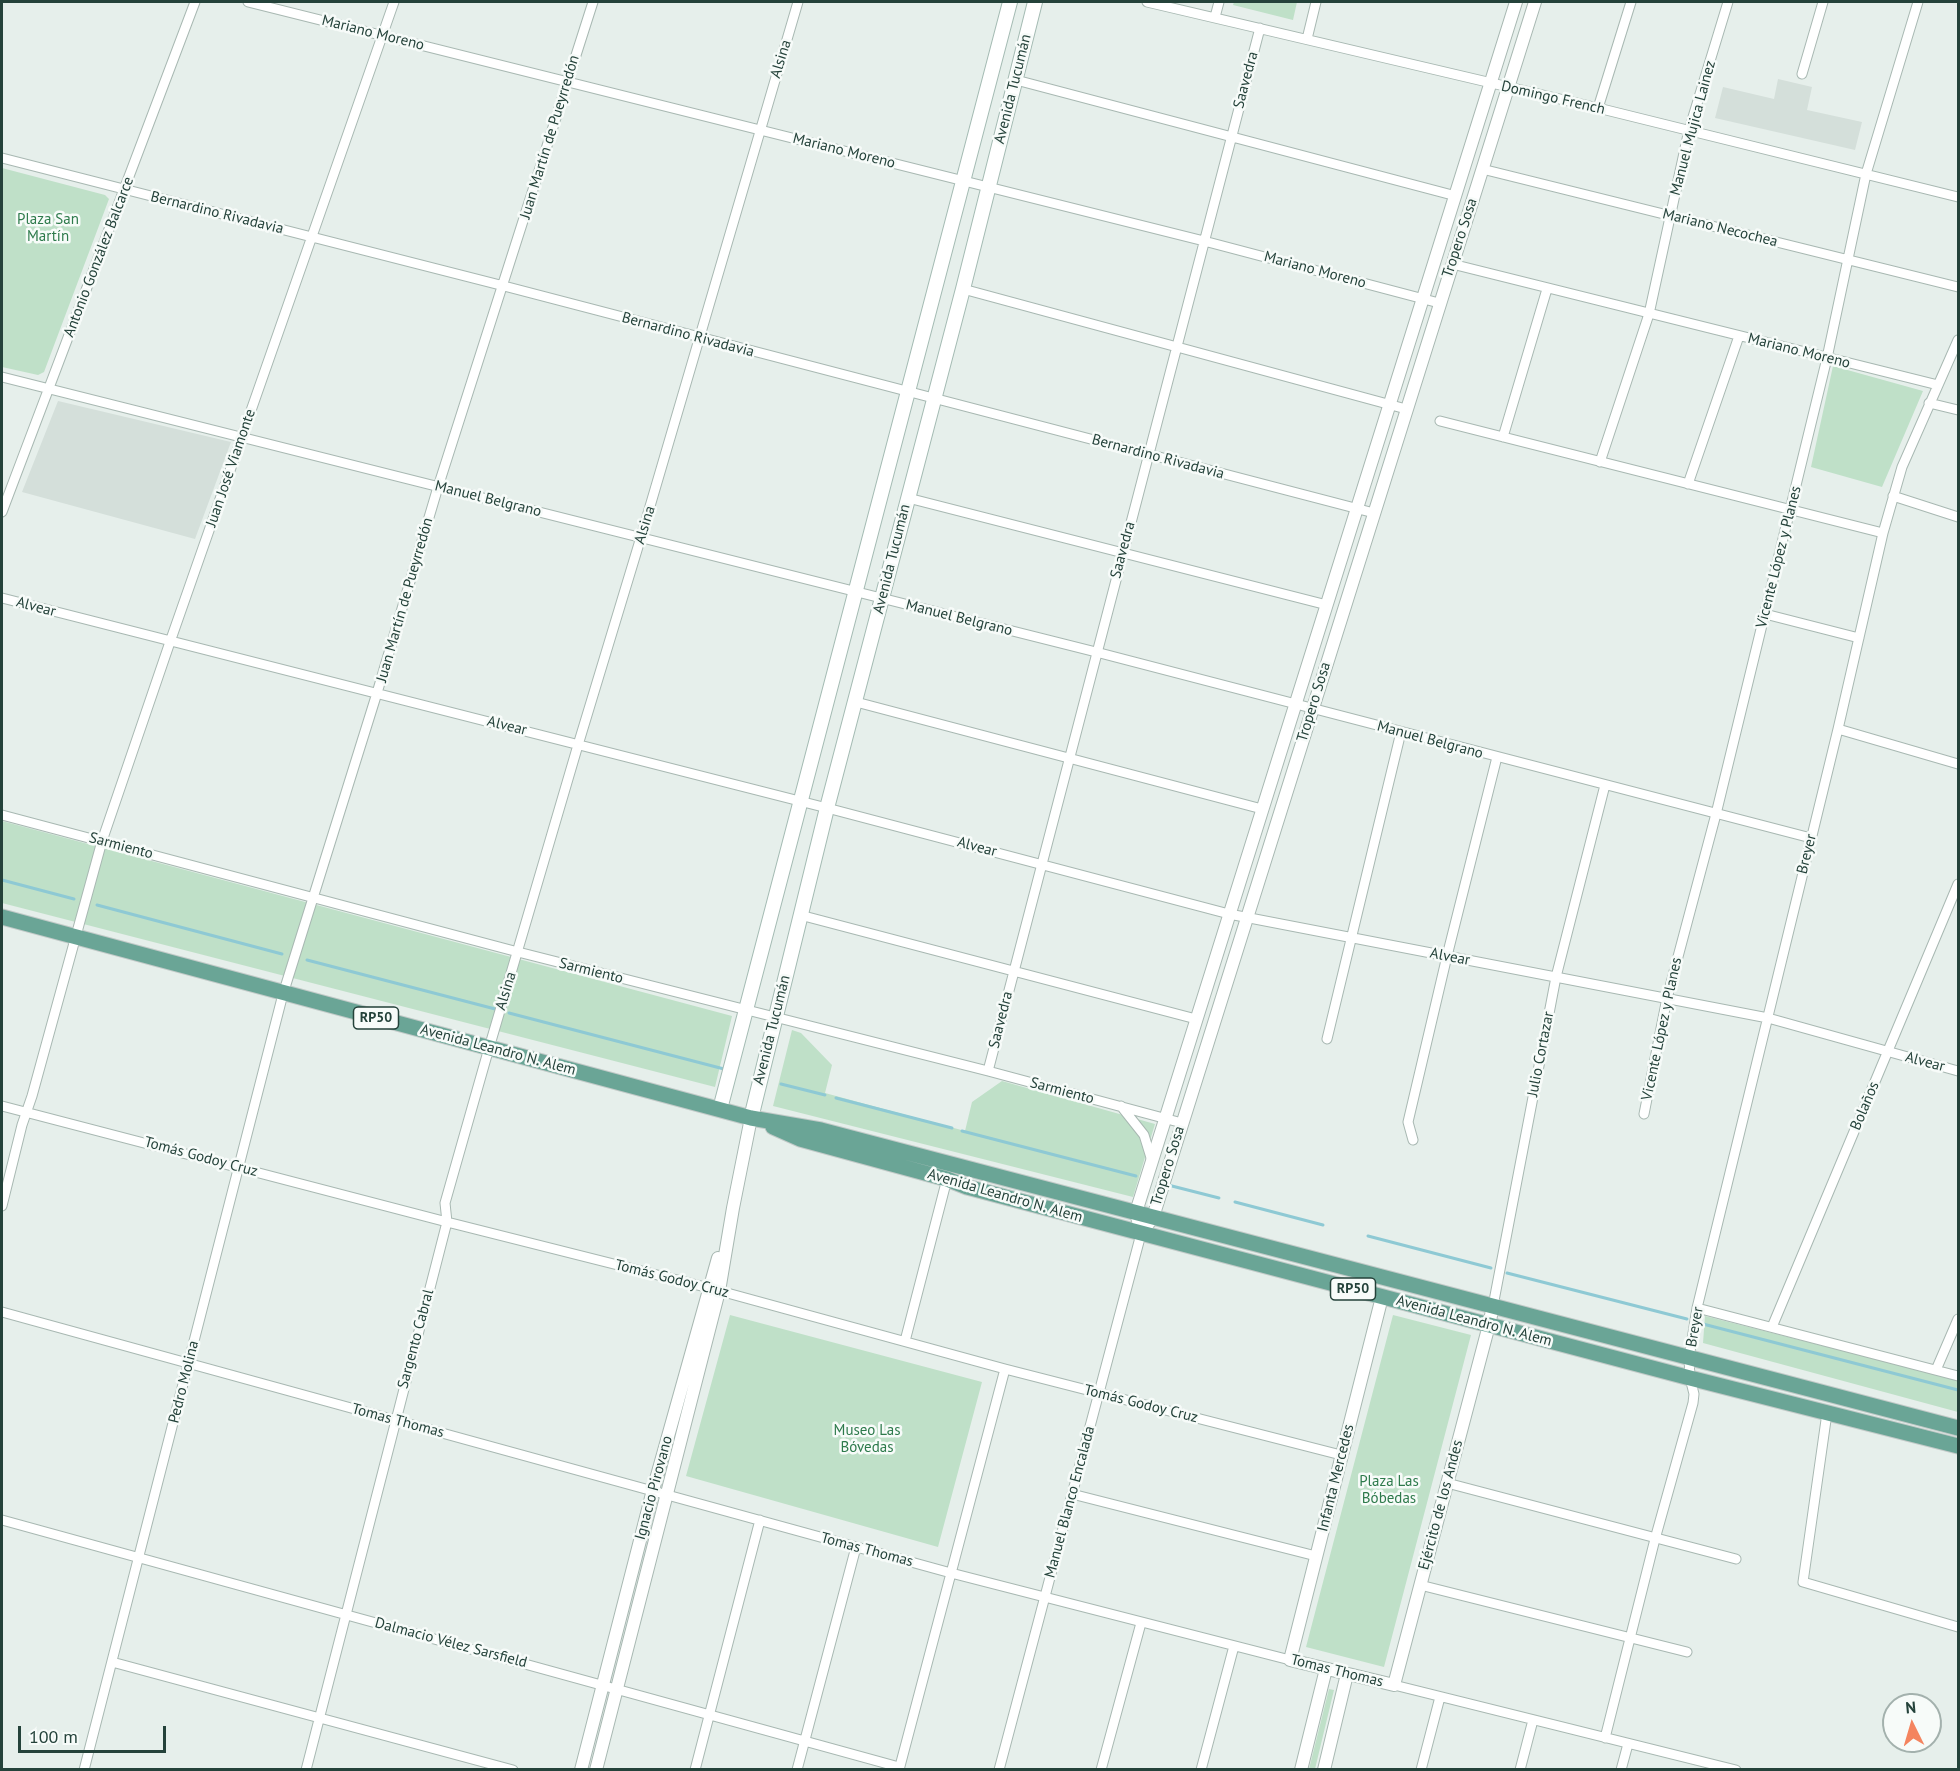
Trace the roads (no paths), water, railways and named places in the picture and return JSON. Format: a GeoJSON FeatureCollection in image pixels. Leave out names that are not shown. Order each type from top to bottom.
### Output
{"type":"FeatureCollection","features":[{"type":"Feature","properties":{"kind":"main road","name":"Avenida Tucumán"},"geometry":{"type":"LineString","coordinates":[[720,1109],[1010,2]]}},
{"type":"Feature","properties":{"kind":"main road","name":"Avenida Tucumán"},"geometry":{"type":"LineString","coordinates":[[751,1118],[827,808],[963,289],[1035,2]]}},
{"type":"Feature","properties":{"kind":"main road","name":"Avenida Leandro N. Alem"},"geometry":{"type":"LineString","coordinates":[[2,917],[751,1118],[821,1130],[1959,1428]]}},
{"type":"Feature","properties":{"kind":"main road","name":"Avenida Leandro N. Alem"},"geometry":{"type":"LineString","coordinates":[[751,1118],[800,1139],[947,1179],[967,1187],[1690,1378],[1959,1446]]}},
{"type":"Feature","properties":{"kind":"street","name":"Antonio González Balcarce"},"geometry":{"type":"LineString","coordinates":[[2,512],[195,2]]}},
{"type":"Feature","properties":{"kind":"street","name":"Mariano Moreno"},"geometry":{"type":"LineString","coordinates":[[248,2],[1203,241],[1439,303]]}},
{"type":"Feature","properties":{"kind":"street","name":"Juan José Viamonte"},"geometry":{"type":"LineString","coordinates":[[2,1206],[102,841],[394,2]]}},
{"type":"Feature","properties":{"kind":"street","name":"Juan Martín de Pueyrredón"},"geometry":{"type":"LineString","coordinates":[[283,994],[377,693],[438,486],[504,286],[593,2]]}},
{"type":"Feature","properties":{"kind":"street","name":"Alsina"},"geometry":{"type":"LineString","coordinates":[[489,1048],[798,2]]}},
{"type":"Feature","properties":{"kind":"street","name":"Domingo French"},"geometry":{"type":"LineString","coordinates":[[1147,2],[1598,108],[1957,196]]}},
{"type":"Feature","properties":{"kind":"street"},"geometry":{"type":"LineString","coordinates":[[1215,17],[1219,2]]}},
{"type":"Feature","properties":{"kind":"street"},"geometry":{"type":"LineString","coordinates":[[1306,39],[1316,2]]}},
{"type":"Feature","properties":{"kind":"street","name":"Tropero Sosa"},"geometry":{"type":"LineString","coordinates":[[1141,1233],[1136,1212],[1516,2]]}},
{"type":"Feature","properties":{"kind":"street","name":"Tropero Sosa"},"geometry":{"type":"LineString","coordinates":[[1141,1233],[1153,1217],[1535,2]]}},
{"type":"Feature","properties":{"kind":"street"},"geometry":{"type":"LineString","coordinates":[[1598,108],[1631,2]]}},
{"type":"Feature","properties":{"kind":"street","name":"Manuel Mujica Lainez"},"geometry":{"type":"LineString","coordinates":[[1600,462],[1649,314],[1689,130],[1728,2]]}},
{"type":"Feature","properties":{"kind":"street"},"geometry":{"type":"LineString","coordinates":[[1802,74],[1823,2]]}},
{"type":"Feature","properties":{"kind":"street","name":"Vicente López y Planes"},"geometry":{"type":"LineString","coordinates":[[1644,1114],[1667,999],[1716,814],[1827,358],[1866,174],[1918,2]]}},
{"type":"Feature","properties":{"kind":"street","name":"Saavedra"},"geometry":{"type":"LineString","coordinates":[[988,1071],[1260,28]]}},
{"type":"Feature","properties":{"kind":"street"},"geometry":{"type":"LineString","coordinates":[[1016,80],[1456,196]]}},
{"type":"Feature","properties":{"kind":"street","name":"Bernardino Rivadavia"},"geometry":{"type":"LineString","coordinates":[[2,158],[504,286],[1374,513]]}},
{"type":"Feature","properties":{"kind":"street","name":"Mariano Necochea"},"geometry":{"type":"LineString","coordinates":[[1482,169],[1959,286]]}},
{"type":"Feature","properties":{"kind":"street"},"geometry":{"type":"LineString","coordinates":[[1957,196],[1959,185]]}},
{"type":"Feature","properties":{"kind":"street","name":"Mariano Moreno"},"geometry":{"type":"LineString","coordinates":[[1452,264],[1938,385]]}},
{"type":"Feature","properties":{"kind":"street"},"geometry":{"type":"LineString","coordinates":[[963,289],[1406,409]]}},
{"type":"Feature","properties":{"kind":"street"},"geometry":{"type":"LineString","coordinates":[[1503,437],[1547,289]]}},
{"type":"Feature","properties":{"kind":"street"},"geometry":{"type":"LineString","coordinates":[[1688,484],[1739,336]]}},
{"type":"Feature","properties":{"kind":"street","name":"Breyer"},"geometry":{"type":"LineString","coordinates":[[1605,1738],[1655,1539],[1693,1403],[1689,1358],[1697,1308],[1838,729],[1883,533],[1902,467],[1959,340]]}},
{"type":"Feature","properties":{"kind":"street","name":"Manuel Belgrano"},"geometry":{"type":"LineString","coordinates":[[2,377],[1096,652],[1811,838]]}},
{"type":"Feature","properties":{"kind":"street"},"geometry":{"type":"LineString","coordinates":[[1929,403],[1959,410]]}},
{"type":"Feature","properties":{"kind":"street"},"geometry":{"type":"LineString","coordinates":[[1440,421],[1883,533]]}},
{"type":"Feature","properties":{"kind":"street"},"geometry":{"type":"LineString","coordinates":[[1893,496],[1959,517]]}},
{"type":"Feature","properties":{"kind":"street"},"geometry":{"type":"LineString","coordinates":[[908,498],[1327,605]]}},
{"type":"Feature","properties":{"kind":"street","name":"Alvear"},"geometry":{"type":"LineString","coordinates":[[2,598],[827,808],[1229,914],[1768,1018],[1959,1071]]}},
{"type":"Feature","properties":{"kind":"street"},"geometry":{"type":"LineString","coordinates":[[1765,614],[1859,638]]}},
{"type":"Feature","properties":{"kind":"street"},"geometry":{"type":"LineString","coordinates":[[856,702],[1262,808]]}},
{"type":"Feature","properties":{"kind":"street"},"geometry":{"type":"LineString","coordinates":[[1838,729],[1959,764]]}},
{"type":"Feature","properties":{"kind":"street"},"geometry":{"type":"LineString","coordinates":[[1327,1040],[1401,732]]}},
{"type":"Feature","properties":{"kind":"street"},"geometry":{"type":"LineString","coordinates":[[1413,1140],[1408,1122],[1497,757]]}},
{"type":"Feature","properties":{"kind":"street","name":"Julio Cortazar"},"geometry":{"type":"LineString","coordinates":[[1490,1325],[1556,977],[1605,785]]}},
{"type":"Feature","properties":{"kind":"street","name":"Sarmiento"},"geometry":{"type":"LineString","coordinates":[[2,815],[518,952],[1182,1122]]}},
{"type":"Feature","properties":{"kind":"street","name":"Bolaños"},"geometry":{"type":"LineString","coordinates":[[1772,1327],[1959,885]]}},
{"type":"Feature","properties":{"kind":"street"},"geometry":{"type":"LineString","coordinates":[[800,915],[1196,1019]]}},
{"type":"Feature","properties":{"kind":"street","name":"Pedro Molina"},"geometry":{"type":"LineString","coordinates":[[84,1770],[283,994]]}},
{"type":"Feature","properties":{"kind":"street","name":"Sargento Cabral"},"geometry":{"type":"LineString","coordinates":[[306,1770],[447,1222],[445,1203],[489,1048]]}},
{"type":"Feature","properties":{"kind":"street","name":"Tomás Godoy Cruz"},"geometry":{"type":"LineString","coordinates":[[2,1106],[714,1289],[1005,1369],[1341,1455]]}},
{"type":"Feature","properties":{"kind":"street"},"geometry":{"type":"LineString","coordinates":[[1121,1106],[1144,1135],[1152,1161]]}},
{"type":"Feature","properties":{"kind":"street","name":"Ignacio Pirovano"},"geometry":{"type":"LineString","coordinates":[[596,1770],[667,1494],[733,1208],[751,1118]]}},
{"type":"Feature","properties":{"kind":"street"},"geometry":{"type":"LineString","coordinates":[[905,1341],[947,1179]]}},
{"type":"Feature","properties":{"kind":"street","name":"Manuel Blanco Encalada"},"geometry":{"type":"LineString","coordinates":[[999,1770],[1141,1233]]}},
{"type":"Feature","properties":{"kind":"street","name":"Ignacio Pirovano"},"geometry":{"type":"LineString","coordinates":[[581,1770],[653,1490],[714,1289]]}},
{"type":"Feature","properties":{"kind":"street","name":"Infanta Mercedes"},"geometry":{"type":"LineString","coordinates":[[1290,1659],[1382,1297]]}},
{"type":"Feature","properties":{"kind":"street"},"geometry":{"type":"LineString","coordinates":[[1697,1308],[1959,1376]]}},
{"type":"Feature","properties":{"kind":"street","name":"Tomas Thomas"},"geometry":{"type":"LineString","coordinates":[[2,1312],[1045,1598],[1736,1770]]}},
{"type":"Feature","properties":{"kind":"street"},"geometry":{"type":"LineString","coordinates":[[1936,1370],[1959,1319]]}},
{"type":"Feature","properties":{"kind":"street","name":"Ejército de los Andes"},"geometry":{"type":"LineString","coordinates":[[1394,1685],[1490,1325]]}},
{"type":"Feature","properties":{"kind":"street"},"geometry":{"type":"LineString","coordinates":[[899,1768],[1005,1369]]}},
{"type":"Feature","properties":{"kind":"street"},"geometry":{"type":"LineString","coordinates":[[1827,1413],[1803,1582],[1959,1627]]}},
{"type":"Feature","properties":{"kind":"street"},"geometry":{"type":"LineString","coordinates":[[1447,1483],[1736,1559]]}},
{"type":"Feature","properties":{"kind":"street"},"geometry":{"type":"LineString","coordinates":[[1072,1494],[1316,1556]]}},
{"type":"Feature","properties":{"kind":"street","name":"Dalmacio Vélez Sarsfield"},"geometry":{"type":"LineString","coordinates":[[2,1520],[603,1684],[899,1768]]}},
{"type":"Feature","properties":{"kind":"street"},"geometry":{"type":"LineString","coordinates":[[695,1770],[760,1520]]}},
{"type":"Feature","properties":{"kind":"street"},"geometry":{"type":"LineString","coordinates":[[797,1770],[856,1547]]}},
{"type":"Feature","properties":{"kind":"street"},"geometry":{"type":"LineString","coordinates":[[1420,1585],[1687,1652]]}},
{"type":"Feature","properties":{"kind":"street"},"geometry":{"type":"LineString","coordinates":[[1101,1770],[1141,1623]]}},
{"type":"Feature","properties":{"kind":"street"},"geometry":{"type":"LineString","coordinates":[[1201,1770],[1234,1646]]}},
{"type":"Feature","properties":{"kind":"street"},"geometry":{"type":"LineString","coordinates":[[112,1662],[513,1770]]}},
{"type":"Feature","properties":{"kind":"street"},"geometry":{"type":"LineString","coordinates":[[1301,1770],[1326,1668]]}},
{"type":"Feature","properties":{"kind":"street"},"geometry":{"type":"LineString","coordinates":[[1324,1770],[1347,1674]]}},
{"type":"Feature","properties":{"kind":"street"},"geometry":{"type":"LineString","coordinates":[[1421,1770],[1440,1697]]}},
{"type":"Feature","properties":{"kind":"street"},"geometry":{"type":"LineString","coordinates":[[1520,1770],[1533,1720]]}},
{"type":"Feature","properties":{"kind":"street"},"geometry":{"type":"LineString","coordinates":[[1621,1770],[1628,1744]]}},
{"type":"Feature","properties":{"kind":"waterway"},"geometry":{"type":"LineString","coordinates":[[2,880],[74,899]]}},
{"type":"Feature","properties":{"kind":"waterway"},"geometry":{"type":"LineString","coordinates":[[97,905],[282,954]]}},
{"type":"Feature","properties":{"kind":"waterway"},"geometry":{"type":"LineString","coordinates":[[307,960],[499,1010]]}},
{"type":"Feature","properties":{"kind":"waterway"},"geometry":{"type":"LineString","coordinates":[[509,1013],[724,1069]]}},
{"type":"Feature","properties":{"kind":"waterway"},"geometry":{"type":"LineString","coordinates":[[781,1084],[825,1095]]}},
{"type":"Feature","properties":{"kind":"waterway"},"geometry":{"type":"LineString","coordinates":[[836,1098],[952,1128]]}},
{"type":"Feature","properties":{"kind":"waterway"},"geometry":{"type":"LineString","coordinates":[[962,1131],[1136,1176]]}},
{"type":"Feature","properties":{"kind":"waterway"},"geometry":{"type":"LineString","coordinates":[[1168,1185],[1219,1198]]}},
{"type":"Feature","properties":{"kind":"waterway"},"geometry":{"type":"LineString","coordinates":[[1235,1202],[1323,1225]]}},
{"type":"Feature","properties":{"kind":"waterway"},"geometry":{"type":"LineString","coordinates":[[1368,1236],[1491,1268]]}},
{"type":"Feature","properties":{"kind":"waterway"},"geometry":{"type":"LineString","coordinates":[[1507,1273],[1687,1319]]}},
{"type":"Feature","properties":{"kind":"waterway"},"geometry":{"type":"LineString","coordinates":[[1703,1324],[1958,1390]]}},
{"type":"Feature","properties":{"kind":"park label","name":"Plaza San Martín"},"geometry":{"type":"Point","coordinates":[48,228]}},
{"type":"Feature","properties":{"kind":"park label","name":"Museo Las Bóvedas"},"geometry":{"type":"Point","coordinates":[867,1440]}},
{"type":"Feature","properties":{"kind":"park label","name":"Plaza Las Bóbedas"},"geometry":{"type":"Point","coordinates":[1389,1490]}}]}
